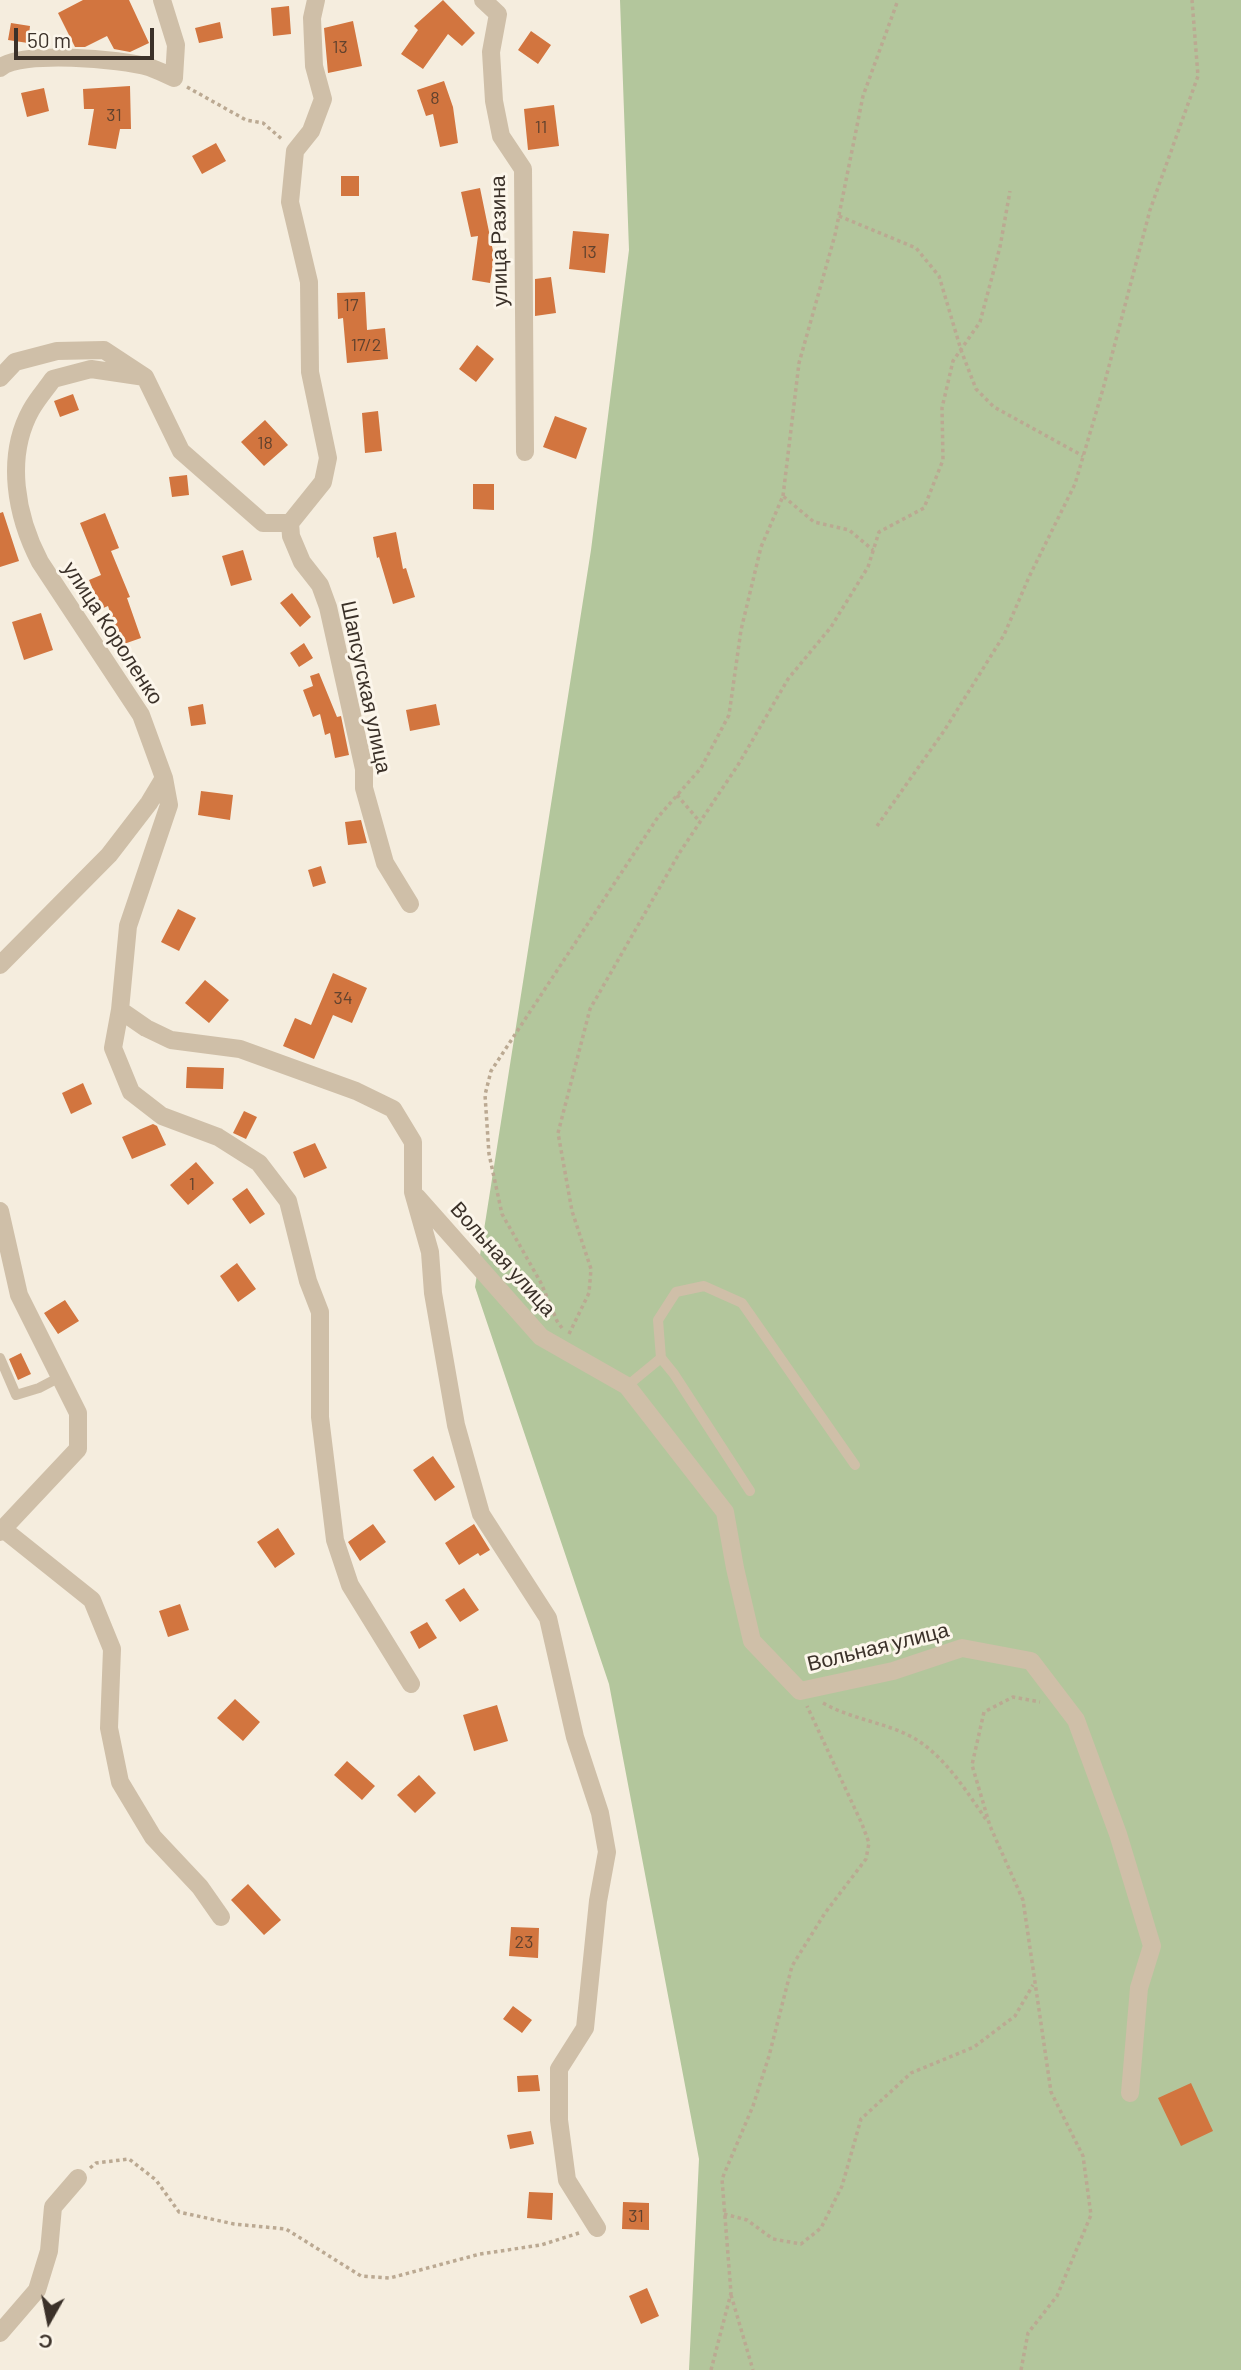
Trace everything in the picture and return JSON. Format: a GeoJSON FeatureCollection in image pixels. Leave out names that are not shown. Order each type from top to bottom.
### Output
{"type":"FeatureCollection","features":[{"type":"Feature","properties":{"kind":"street"},"geometry":{"type":"LineString","coordinates":[[0,68],[6,62],[39,58],[86,58],[147,67],[174,78],[177,45],[162,0]]}},
{"type":"Feature","properties":{"kind":"street"},"geometry":{"type":"LineString","coordinates":[[0,378],[15,362],[57,351],[104,350],[145,377],[181,451],[263,523],[290,523],[323,482],[328,458],[310,372],[309,282],[290,202],[295,151],[311,131],[323,99],[314,66],[312,19],[316,0]]}},
{"type":"Feature","properties":{"kind":"street","name":"улица Разина"},"geometry":{"type":"LineString","coordinates":[[483,0],[498,14],[491,52],[494,101],[501,135],[523,169],[525,453]]}},
{"type":"Feature","properties":{"kind":"street","name":"улица Короленко"},"geometry":{"type":"LineString","coordinates":[[120,1010],[128,926],[169,805],[164,778],[141,715],[40,562],[27,537],[16,488],[16,452],[30,411],[53,379],[91,369],[145,377]]}},
{"type":"Feature","properties":{"kind":"street","name":"Шапсугская улица"},"geometry":{"type":"LineString","coordinates":[[290,523],[290,537],[302,562],[320,585],[328,607],[364,769],[364,788],[385,863],[410,904]]}},
{"type":"Feature","properties":{"kind":"street"},"geometry":{"type":"LineString","coordinates":[[0,965],[109,855],[149,803],[164,778]]}},
{"type":"Feature","properties":{"kind":"street"},"geometry":{"type":"LineString","coordinates":[[120,1010],[113,1048],[131,1092],[162,1116],[218,1137],[259,1163],[288,1201],[308,1281],[320,1311],[320,1417],[335,1540],[350,1585],[411,1684]]}},
{"type":"Feature","properties":{"kind":"street","name":"Вольная улица"},"geometry":{"type":"LineString","coordinates":[[120,1010],[146,1028],[171,1040],[240,1049],[356,1091],[393,1109],[413,1142],[413,1192],[430,1252],[433,1293],[456,1425],[481,1514],[548,1618],[575,1737],[603,1826],[607,1852],[598,1901],[585,2028],[559,2069],[559,2120],[567,2180],[597,2228]]}},
{"type":"Feature","properties":{"kind":"street","name":"Вольная улица"},"geometry":{"type":"LineString","coordinates":[[413,1192],[541,1337],[627,1386],[725,1511],[752,1641],[800,1691],[893,1671],[962,1648],[1031,1661],[1076,1720],[1152,1946],[1139,1988],[1130,2093]]}},
{"type":"Feature","properties":{"kind":"street"},"geometry":{"type":"LineString","coordinates":[[0,1211],[19,1295],[78,1413],[78,1449],[2,1530],[92,1600],[112,1649],[109,1728],[120,1782],[153,1838],[200,1887],[221,1917]]}},
{"type":"Feature","properties":{"kind":"street"},"geometry":{"type":"LineString","coordinates":[[0,2333],[37,2290],[49,2251],[52,2207],[78,2178]]}},
{"type":"Feature","properties":{"kind":"lane"},"geometry":{"type":"LineString","coordinates":[[750,1491],[661,1358],[657,1320],[676,1292],[704,1286],[742,1303],[855,1465]]}},
{"type":"Feature","properties":{"kind":"lane"},"geometry":{"type":"LineString","coordinates":[[0,1358],[16,1395],[39,1388],[60,1377]]}},
{"type":"Feature","properties":{"kind":"lane"},"geometry":{"type":"LineString","coordinates":[[627,1386],[661,1358]]}},
{"type":"Feature","properties":{"kind":"path"},"geometry":{"type":"LineString","coordinates":[[898,0],[863,96],[839,216],[799,363],[783,496],[761,547],[741,630],[729,715],[701,768],[659,817],[491,1071],[485,1095],[489,1154],[502,1214],[541,1283],[557,1321],[569,1336],[589,1293],[591,1269],[572,1211],[558,1133],[590,1009],[680,852],[738,765],[788,678],[831,627],[868,567],[879,532],[924,509],[943,460],[942,408],[953,361],[980,322],[1000,247],[1010,191]]}},
{"type":"Feature","properties":{"kind":"path"},"geometry":{"type":"LineString","coordinates":[[877,825],[944,731],[1004,635],[1075,484],[1150,210],[1198,76],[1192,0]]}},
{"type":"Feature","properties":{"kind":"path"},"geometry":{"type":"LineString","coordinates":[[174,78],[246,120],[263,123],[295,151]]}},
{"type":"Feature","properties":{"kind":"path"},"geometry":{"type":"LineString","coordinates":[[839,216],[916,248],[939,276],[961,350],[976,389],[994,407],[1083,457]]}},
{"type":"Feature","properties":{"kind":"path"},"geometry":{"type":"LineString","coordinates":[[783,496],[814,522],[849,530],[873,550]]}},
{"type":"Feature","properties":{"kind":"path"},"geometry":{"type":"LineString","coordinates":[[677,795],[700,822]]}},
{"type":"Feature","properties":{"kind":"path"},"geometry":{"type":"LineString","coordinates":[[800,1691],[840,1713],[911,1737],[950,1768],[990,1826]]}},
{"type":"Feature","properties":{"kind":"path"},"geometry":{"type":"LineString","coordinates":[[753,2370],[731,2293],[722,2179],[753,2106],[792,1966],[825,1913],[866,1859],[869,1843],[800,1691]]}},
{"type":"Feature","properties":{"kind":"path"},"geometry":{"type":"LineString","coordinates":[[1021,2370],[1028,2333],[1057,2297],[1091,2215],[1083,2155],[1051,2092],[1023,1900],[990,1826],[972,1765],[984,1712],[1013,1697],[1066,1707]]}},
{"type":"Feature","properties":{"kind":"path"},"geometry":{"type":"LineString","coordinates":[[724,2214],[747,2220],[774,2239],[800,2244],[821,2228],[842,2186],[861,2119],[911,2073],[974,2047],[1015,2016],[1034,1983]]}},
{"type":"Feature","properties":{"kind":"path"},"geometry":{"type":"LineString","coordinates":[[78,2178],[96,2163],[129,2160],[156,2180],[179,2212],[234,2224],[286,2229],[361,2276],[390,2278],[480,2254],[541,2245],[597,2228]]}},
{"type":"Feature","properties":{"kind":"path"},"geometry":{"type":"LineString","coordinates":[[711,2370],[731,2293]]}},
{"type":"Feature","properties":{"kind":"green space"},"geometry":{"type":"Polygon","coordinates":[[[620,0],[1241,0],[1241,2370],[689,2370],[699,2159],[609,1684],[475,1287],[591,550],[629,250],[620,0]]]}},
{"type":"Feature","properties":{"kind":"building"},"geometry":{"type":"Polygon","coordinates":[[[83,0],[129,0],[149,43],[130,52],[114,49],[107,36],[85,47],[75,47],[58,13],[83,0]]]}},
{"type":"Feature","properties":{"kind":"building"},"geometry":{"type":"Polygon","coordinates":[[[443,0],[475,33],[462,46],[448,34],[423,69],[401,54],[418,30],[414,26],[443,0]]]}},
{"type":"Feature","properties":{"kind":"building"},"geometry":{"type":"Polygon","coordinates":[[[289,6],[291,34],[273,36],[271,8],[289,6]]]}},
{"type":"Feature","properties":{"kind":"building"},"geometry":{"type":"Polygon","coordinates":[[[353,21],[362,66],[328,73],[324,28],[353,21]]]}},
{"type":"Feature","properties":{"kind":"building"},"geometry":{"type":"Polygon","coordinates":[[[220,22],[223,38],[199,43],[195,28],[220,22]]]}},
{"type":"Feature","properties":{"kind":"building"},"geometry":{"type":"Polygon","coordinates":[[[11,23],[30,26],[28,43],[8,40],[11,23]]]}},
{"type":"Feature","properties":{"kind":"building"},"geometry":{"type":"Polygon","coordinates":[[[531,31],[551,45],[538,64],[518,50],[531,31]]]}},
{"type":"Feature","properties":{"kind":"building"},"geometry":{"type":"Polygon","coordinates":[[[444,81],[453,107],[458,143],[440,147],[433,114],[426,116],[417,90],[444,81]]]}},
{"type":"Feature","properties":{"kind":"building"},"geometry":{"type":"Polygon","coordinates":[[[130,86],[131,129],[120,129],[116,149],[88,145],[94,109],[84,109],[83,89],[130,86]]]}},
{"type":"Feature","properties":{"kind":"building"},"geometry":{"type":"Polygon","coordinates":[[[44,88],[49,111],[27,117],[21,93],[44,88]]]}},
{"type":"Feature","properties":{"kind":"building"},"geometry":{"type":"Polygon","coordinates":[[[554,105],[559,146],[528,150],[524,109],[554,105]]]}},
{"type":"Feature","properties":{"kind":"building"},"geometry":{"type":"Polygon","coordinates":[[[216,143],[226,161],[202,174],[192,156],[216,143]]]}},
{"type":"Feature","properties":{"kind":"building"},"geometry":{"type":"Polygon","coordinates":[[[341,176],[359,176],[359,196],[341,196],[341,176]]]}},
{"type":"Feature","properties":{"kind":"building"},"geometry":{"type":"Polygon","coordinates":[[[480,188],[494,256],[490,283],[472,280],[478,236],[471,237],[461,192],[480,188]]]}},
{"type":"Feature","properties":{"kind":"building"},"geometry":{"type":"Polygon","coordinates":[[[573,231],[609,234],[605,273],[569,269],[573,231]]]}},
{"type":"Feature","properties":{"kind":"building"},"geometry":{"type":"Polygon","coordinates":[[[551,277],[556,313],[535,316],[535,279],[551,277]]]}},
{"type":"Feature","properties":{"kind":"building"},"geometry":{"type":"Polygon","coordinates":[[[365,292],[367,330],[385,328],[388,359],[347,363],[343,318],[338,319],[337,293],[365,292]]]}},
{"type":"Feature","properties":{"kind":"building"},"geometry":{"type":"Polygon","coordinates":[[[477,345],[494,359],[476,382],[459,369],[477,345]]]}},
{"type":"Feature","properties":{"kind":"building"},"geometry":{"type":"Polygon","coordinates":[[[73,394],[79,410],[60,417],[54,401],[73,394]]]}},
{"type":"Feature","properties":{"kind":"building"},"geometry":{"type":"Polygon","coordinates":[[[378,411],[382,451],[365,453],[362,413],[378,411]]]}},
{"type":"Feature","properties":{"kind":"building"},"geometry":{"type":"Polygon","coordinates":[[[555,416],[587,428],[576,459],[543,447],[555,416]]]}},
{"type":"Feature","properties":{"kind":"building"},"geometry":{"type":"Polygon","coordinates":[[[265,420],[288,445],[264,466],[241,442],[265,420]]]}},
{"type":"Feature","properties":{"kind":"building"},"geometry":{"type":"Polygon","coordinates":[[[187,475],[189,495],[172,497],[169,477],[187,475]]]}},
{"type":"Feature","properties":{"kind":"building"},"geometry":{"type":"Polygon","coordinates":[[[473,484],[494,484],[494,510],[473,509],[473,484]]]}},
{"type":"Feature","properties":{"kind":"building"},"geometry":{"type":"Polygon","coordinates":[[[3,512],[19,561],[0,567],[0,513],[3,512]]]}},
{"type":"Feature","properties":{"kind":"building"},"geometry":{"type":"Polygon","coordinates":[[[105,513],[119,548],[111,551],[130,597],[127,598],[141,638],[121,645],[108,606],[101,609],[89,580],[101,575],[80,523],[105,513]]]}},
{"type":"Feature","properties":{"kind":"building"},"geometry":{"type":"Polygon","coordinates":[[[396,532],[403,569],[406,568],[415,597],[393,604],[379,557],[377,558],[373,537],[396,532]]]}},
{"type":"Feature","properties":{"kind":"building"},"geometry":{"type":"Polygon","coordinates":[[[243,550],[252,580],[231,586],[222,556],[243,550]]]}},
{"type":"Feature","properties":{"kind":"building"},"geometry":{"type":"Polygon","coordinates":[[[292,593],[311,617],[300,627],[280,603],[292,593]]]}},
{"type":"Feature","properties":{"kind":"building"},"geometry":{"type":"Polygon","coordinates":[[[41,613],[53,650],[24,660],[12,622],[41,613]]]}},
{"type":"Feature","properties":{"kind":"building"},"geometry":{"type":"Polygon","coordinates":[[[304,643],[313,658],[299,667],[290,653],[304,643]]]}},
{"type":"Feature","properties":{"kind":"building"},"geometry":{"type":"Polygon","coordinates":[[[319,673],[337,717],[341,716],[349,755],[335,758],[330,733],[325,735],[320,714],[313,717],[303,690],[313,686],[310,676],[319,673]]]}},
{"type":"Feature","properties":{"kind":"building"},"geometry":{"type":"Polygon","coordinates":[[[203,704],[206,724],[191,726],[188,707],[203,704]]]}},
{"type":"Feature","properties":{"kind":"building"},"geometry":{"type":"Polygon","coordinates":[[[436,704],[440,725],[410,731],[406,710],[436,704]]]}},
{"type":"Feature","properties":{"kind":"building"},"geometry":{"type":"Polygon","coordinates":[[[201,791],[233,795],[230,820],[198,815],[201,791]]]}},
{"type":"Feature","properties":{"kind":"building"},"geometry":{"type":"Polygon","coordinates":[[[361,820],[367,843],[348,845],[345,822],[361,820]]]}},
{"type":"Feature","properties":{"kind":"building"},"geometry":{"type":"Polygon","coordinates":[[[321,866],[326,883],[313,887],[308,870],[321,866]]]}},
{"type":"Feature","properties":{"kind":"building"},"geometry":{"type":"Polygon","coordinates":[[[178,909],[196,918],[179,951],[161,942],[178,909]]]}},
{"type":"Feature","properties":{"kind":"building"},"geometry":{"type":"Polygon","coordinates":[[[333,973],[367,988],[352,1023],[333,1015],[314,1059],[283,1046],[295,1018],[311,1025],[333,973]]]}},
{"type":"Feature","properties":{"kind":"building"},"geometry":{"type":"Polygon","coordinates":[[[205,980],[229,1000],[209,1023],[185,1003],[205,980]]]}},
{"type":"Feature","properties":{"kind":"building"},"geometry":{"type":"Polygon","coordinates":[[[187,1067],[224,1068],[223,1089],[186,1088],[187,1067]]]}},
{"type":"Feature","properties":{"kind":"building"},"geometry":{"type":"Polygon","coordinates":[[[83,1083],[92,1104],[71,1114],[62,1093],[83,1083]]]}},
{"type":"Feature","properties":{"kind":"building"},"geometry":{"type":"Polygon","coordinates":[[[244,1111],[257,1117],[246,1139],[233,1133],[244,1111]]]}},
{"type":"Feature","properties":{"kind":"building"},"geometry":{"type":"Polygon","coordinates":[[[153,1124],[157,1126],[166,1145],[132,1159],[122,1137],[153,1124]]]}},
{"type":"Feature","properties":{"kind":"building"},"geometry":{"type":"Polygon","coordinates":[[[315,1143],[327,1168],[304,1178],[293,1152],[315,1143]]]}},
{"type":"Feature","properties":{"kind":"building"},"geometry":{"type":"Polygon","coordinates":[[[196,1162],[214,1183],[188,1205],[170,1185],[196,1162]]]}},
{"type":"Feature","properties":{"kind":"building"},"geometry":{"type":"Polygon","coordinates":[[[247,1188],[265,1214],[250,1224],[232,1199],[247,1188]]]}},
{"type":"Feature","properties":{"kind":"building"},"geometry":{"type":"Polygon","coordinates":[[[237,1263],[256,1289],[238,1302],[220,1276],[237,1263]]]}},
{"type":"Feature","properties":{"kind":"building"},"geometry":{"type":"Polygon","coordinates":[[[65,1300],[79,1321],[58,1334],[44,1313],[65,1300]]]}},
{"type":"Feature","properties":{"kind":"building"},"geometry":{"type":"Polygon","coordinates":[[[21,1353],[31,1374],[18,1380],[9,1359],[21,1353]]]}},
{"type":"Feature","properties":{"kind":"building"},"geometry":{"type":"Polygon","coordinates":[[[433,1456],[455,1487],[435,1501],[413,1470],[433,1456]]]}},
{"type":"Feature","properties":{"kind":"building"},"geometry":{"type":"Polygon","coordinates":[[[373,1524],[386,1542],[360,1561],[348,1542],[373,1524]]]}},
{"type":"Feature","properties":{"kind":"building"},"geometry":{"type":"Polygon","coordinates":[[[474,1524],[490,1550],[480,1556],[478,1553],[459,1565],[445,1543],[474,1524]]]}},
{"type":"Feature","properties":{"kind":"building"},"geometry":{"type":"Polygon","coordinates":[[[278,1528],[295,1554],[275,1568],[257,1542],[278,1528]]]}},
{"type":"Feature","properties":{"kind":"building"},"geometry":{"type":"Polygon","coordinates":[[[464,1588],[479,1610],[460,1622],[445,1600],[464,1588]]]}},
{"type":"Feature","properties":{"kind":"building"},"geometry":{"type":"Polygon","coordinates":[[[180,1604],[189,1630],[168,1637],[159,1611],[180,1604]]]}},
{"type":"Feature","properties":{"kind":"building"},"geometry":{"type":"Polygon","coordinates":[[[427,1622],[437,1638],[419,1649],[410,1632],[427,1622]]]}},
{"type":"Feature","properties":{"kind":"building"},"geometry":{"type":"Polygon","coordinates":[[[235,1699],[260,1722],[243,1741],[217,1718],[235,1699]]]}},
{"type":"Feature","properties":{"kind":"building"},"geometry":{"type":"Polygon","coordinates":[[[497,1705],[508,1741],[474,1751],[463,1715],[497,1705]]]}},
{"type":"Feature","properties":{"kind":"building"},"geometry":{"type":"Polygon","coordinates":[[[347,1761],[375,1786],[362,1800],[334,1775],[347,1761]]]}},
{"type":"Feature","properties":{"kind":"building"},"geometry":{"type":"Polygon","coordinates":[[[419,1775],[436,1793],[415,1813],[397,1795],[419,1775]]]}},
{"type":"Feature","properties":{"kind":"building"},"geometry":{"type":"Polygon","coordinates":[[[248,1884],[281,1920],[264,1935],[231,1900],[248,1884]]]}},
{"type":"Feature","properties":{"kind":"building"},"geometry":{"type":"Polygon","coordinates":[[[511,1927],[539,1928],[538,1958],[509,1956],[511,1927]]]}},
{"type":"Feature","properties":{"kind":"building"},"geometry":{"type":"Polygon","coordinates":[[[513,2006],[532,2020],[522,2033],[503,2019],[513,2006]]]}},
{"type":"Feature","properties":{"kind":"building"},"geometry":{"type":"Polygon","coordinates":[[[538,2075],[540,2091],[518,2092],[517,2076],[538,2075]]]}},
{"type":"Feature","properties":{"kind":"building"},"geometry":{"type":"Polygon","coordinates":[[[1191,2083],[1213,2131],[1181,2146],[1158,2098],[1191,2083]]]}},
{"type":"Feature","properties":{"kind":"building"},"geometry":{"type":"Polygon","coordinates":[[[531,2131],[534,2144],[510,2149],[507,2135],[531,2131]]]}},
{"type":"Feature","properties":{"kind":"building"},"geometry":{"type":"Polygon","coordinates":[[[529,2192],[553,2193],[552,2220],[527,2218],[529,2192]]]}},
{"type":"Feature","properties":{"kind":"building"},"geometry":{"type":"Polygon","coordinates":[[[623,2202],[649,2203],[649,2230],[622,2229],[623,2202]]]}},
{"type":"Feature","properties":{"kind":"building"},"geometry":{"type":"Polygon","coordinates":[[[647,2288],[659,2316],[641,2324],[629,2296],[647,2288]]]}}]}
